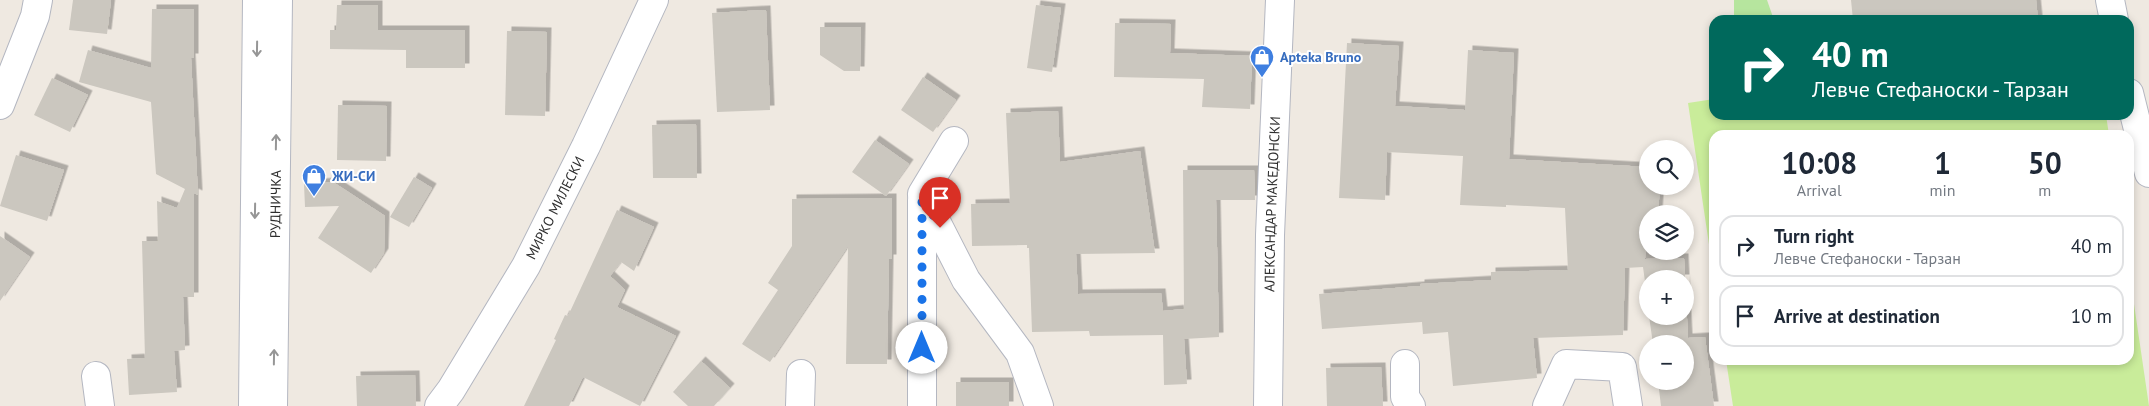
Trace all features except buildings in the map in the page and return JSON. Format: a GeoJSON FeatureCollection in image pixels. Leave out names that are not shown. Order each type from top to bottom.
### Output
{"type":"FeatureCollection","features":[{"type":"Feature","properties":{"kind":"street"},"geometry":{"type":"LineString","coordinates":[[0,105],[35,16],[38,0]]}},
{"type":"Feature","properties":{"kind":"street","name":"РУДНИЧКА"},"geometry":{"type":"LineString","coordinates":[[253,406],[257,0]]}},
{"type":"Feature","properties":{"kind":"street","name":"РУДНИЧКА"},"geometry":{"type":"LineString","coordinates":[[273,406],[278,0]]}},
{"type":"Feature","properties":{"kind":"street","name":"МИРКО МИЛЕСКИ"},"geometry":{"type":"LineString","coordinates":[[440,406],[526,266],[586,146],[654,0]]}},
{"type":"Feature","properties":{"kind":"street","name":"АЛЕКСАНДАР МАКЕДОНСКИ"},"geometry":{"type":"LineString","coordinates":[[1268,406],[1270,235],[1280,0]]}},
{"type":"Feature","properties":{"kind":"street"},"geometry":{"type":"LineString","coordinates":[[2110,0],[2113,15]]}},
{"type":"Feature","properties":{"kind":"street"},"geometry":{"type":"LineString","coordinates":[[2134,113],[2149,174]]}},
{"type":"Feature","properties":{"kind":"street"},"geometry":{"type":"LineString","coordinates":[[922,406],[922,194],[954,141]]}},
{"type":"Feature","properties":{"kind":"street"},"geometry":{"type":"LineString","coordinates":[[922,194],[966,280],[1020,353],[1039,406]]}},
{"type":"Feature","properties":{"kind":"street"},"geometry":{"type":"LineString","coordinates":[[1405,364],[1405,397],[1411,406]]}},
{"type":"Feature","properties":{"kind":"street"},"geometry":{"type":"LineString","coordinates":[[1547,406],[1566,364],[1622,367],[1628,406]]}},
{"type":"Feature","properties":{"kind":"street"},"geometry":{"type":"LineString","coordinates":[[800,406],[801,374]]}},
{"type":"Feature","properties":{"kind":"street"},"geometry":{"type":"LineString","coordinates":[[96,376],[100,406]]}},
{"type":"Feature","properties":{"kind":"green space"},"geometry":{"type":"Polygon","coordinates":[[[1734,0],[1767,0],[1772,15],[1734,15],[1734,0]]]}},
{"type":"Feature","properties":{"kind":"green space"},"geometry":{"type":"Polygon","coordinates":[[[1709,100],[1709,120],[2107,120],[2108,130],[1709,130],[1709,244],[1688,103],[1709,100]]]}},
{"type":"Feature","properties":{"kind":"green space"},"geometry":{"type":"Polygon","coordinates":[[[2134,304],[2149,406],[1733,406],[1727,365],[2134,365],[2134,304]]]}},
{"type":"Feature","properties":{"kind":"place","name":"Apteka Bruno"},"geometry":{"type":"Point","coordinates":[1262,78]}},
{"type":"Feature","properties":{"kind":"place","name":"ЖИ-СИ"},"geometry":{"type":"Point","coordinates":[314,197]}},
{"type":"Feature","properties":{"kind":"route"},"geometry":{"type":"LineString","coordinates":[[922,348],[922,194],[940,228]]}}]}
